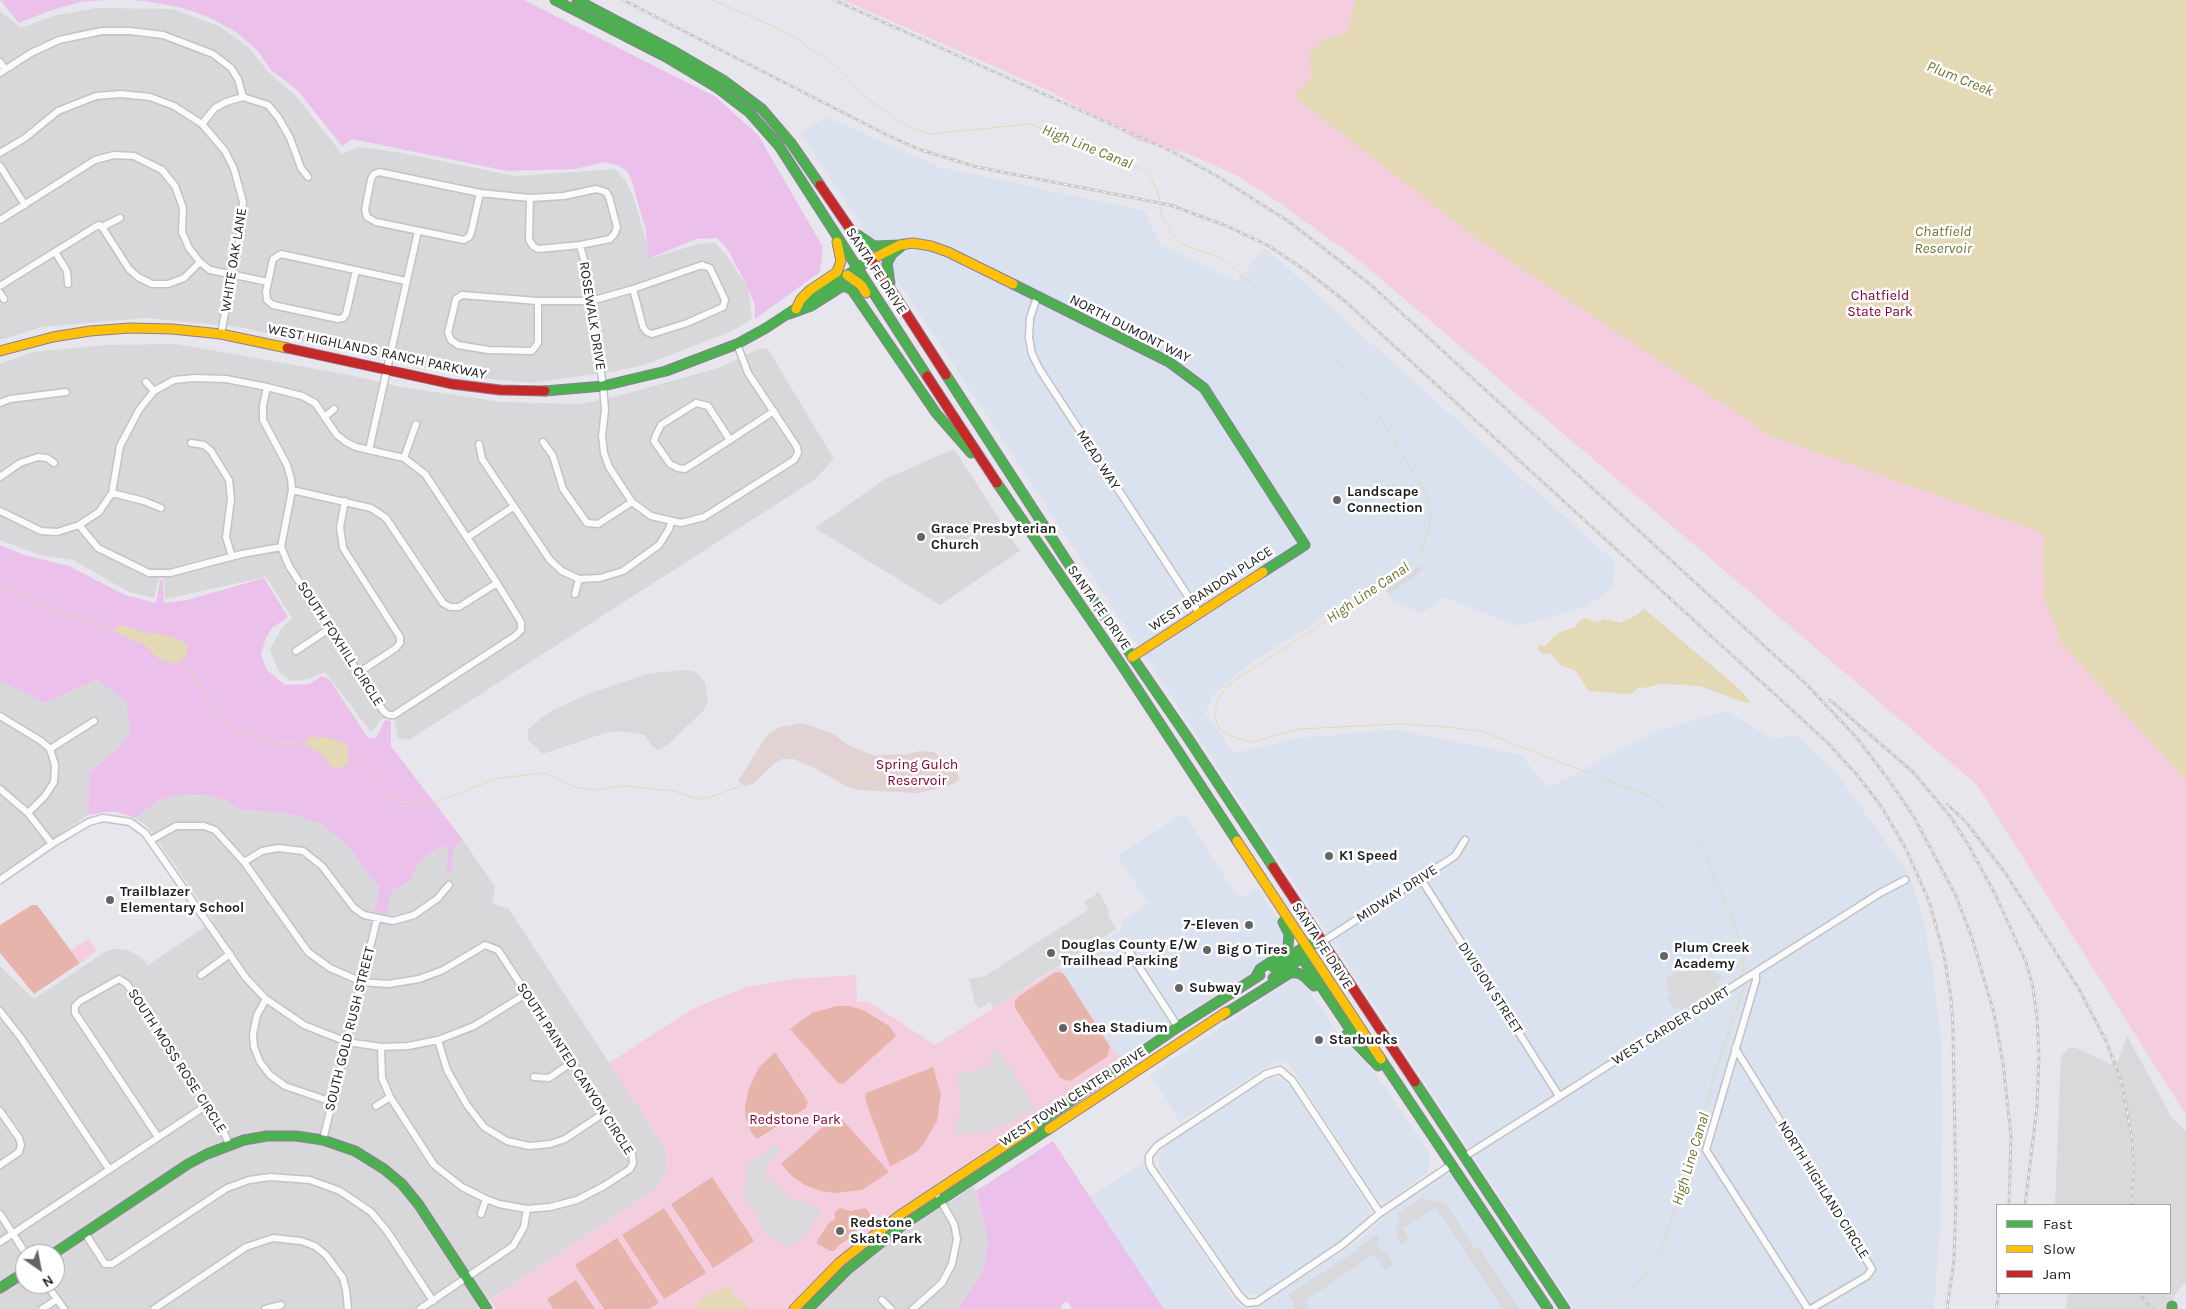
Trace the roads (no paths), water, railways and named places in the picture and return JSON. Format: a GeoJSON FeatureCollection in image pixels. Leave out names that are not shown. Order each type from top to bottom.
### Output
{"type":"FeatureCollection","features":[{"type":"Feature","properties":{"kind":"main road","name":"SANTA FE DRIVE"},"geometry":{"type":"LineString","coordinates":[[555,0],[666,57],[716,87],[741,105],[759,122],[779,146],[981,460],[1103,638],[1228,828],[1347,1025],[1369,1042]]}},
{"type":"Feature","properties":{"kind":"main road","name":"SANTA FE DRIVE"},"geometry":{"type":"LineString","coordinates":[[576,0],[670,49],[751,99],[782,130],[895,296],[1081,582],[1244,822],[1565,1309]]}},
{"type":"Feature","properties":{"kind":"main road","name":"NORTH DUMONT WAY"},"geometry":{"type":"LineString","coordinates":[[842,219],[869,244],[882,247],[921,244],[948,252],[1169,362],[1190,376],[1204,388],[1305,545]]}},
{"type":"Feature","properties":{"kind":"main road"},"geometry":{"type":"LineString","coordinates":[[792,311],[810,290],[833,275],[840,268],[840,256],[832,229]]}},
{"type":"Feature","properties":{"kind":"main road"},"geometry":{"type":"LineString","coordinates":[[870,260],[903,244]]}},
{"type":"Feature","properties":{"kind":"main road"},"geometry":{"type":"LineString","coordinates":[[895,296],[887,273],[887,263],[892,254],[903,244]]}},
{"type":"Feature","properties":{"kind":"main road","name":"WEST HIGHLANDS RANCH PARKWAY"},"geometry":{"type":"LineString","coordinates":[[0,351],[52,337],[98,330],[172,329],[221,334],[386,368],[452,384],[500,390],[549,391],[603,386],[666,371],[737,344],[870,260]]}},
{"type":"Feature","properties":{"kind":"main road"},"geometry":{"type":"LineString","coordinates":[[846,275],[865,290],[941,410],[967,424],[974,430],[1060,560],[1081,582]]}},
{"type":"Feature","properties":{"kind":"main road"},"geometry":{"type":"LineString","coordinates":[[792,311],[811,306],[841,287],[845,286],[852,290],[945,426],[972,454],[981,460]]}},
{"type":"Feature","properties":{"kind":"main road","name":"WEST BRANDON PLACE"},"geometry":{"type":"LineString","coordinates":[[1132,657],[1305,545]]}},
{"type":"Feature","properties":{"kind":"main road"},"geometry":{"type":"LineString","coordinates":[[1103,638],[1109,639],[1112,642],[1194,764],[1223,803],[1244,822]]}},
{"type":"Feature","properties":{"kind":"main road"},"geometry":{"type":"LineString","coordinates":[[1228,828],[1236,851],[1289,934],[1288,946],[1284,953],[1260,969],[1255,978]]}},
{"type":"Feature","properties":{"kind":"main road","name":"WEST TOWN CENTER DRIVE"},"geometry":{"type":"LineString","coordinates":[[794,1309],[840,1262],[865,1241],[1080,1096],[1178,1027],[1255,978],[1322,942]]}},
{"type":"Feature","properties":{"kind":"main road","name":"WEST TOWN CENTER DRIVE"},"geometry":{"type":"LineString","coordinates":[[808,1309],[869,1251],[941,1201],[1223,1015],[1232,1005],[1303,952]]}},
{"type":"Feature","properties":{"kind":"main road"},"geometry":{"type":"LineString","coordinates":[[1223,1015],[1290,973],[1298,973],[1311,983],[1344,1031],[1382,1070],[1393,1076]]}},
{"type":"Feature","properties":{"kind":"main road"},"geometry":{"type":"LineString","coordinates":[[1369,1042],[1548,1309]]}},
{"type":"Feature","properties":{"kind":"main road"},"geometry":{"type":"LineString","coordinates":[[1369,1042],[1380,1046],[1388,1055],[1481,1195],[1527,1253]]}},
{"type":"Feature","properties":{"kind":"main road"},"geometry":{"type":"LineString","coordinates":[[65,1246],[188,1164],[229,1144],[268,1136],[296,1136],[323,1140],[373,1161],[402,1184],[419,1204],[487,1309]]}},
{"type":"Feature","properties":{"kind":"main road"},"geometry":{"type":"LineString","coordinates":[[0,1288],[15,1278]]}},
{"type":"Feature","properties":{"kind":"street"},"geometry":{"type":"LineString","coordinates":[[0,62],[2,71],[45,46],[74,36],[114,30],[144,32],[181,41],[213,54],[231,68],[238,79],[243,97]]}},
{"type":"Feature","properties":{"kind":"street","name":"WHITE OAK LANE"},"geometry":{"type":"LineString","coordinates":[[0,153],[25,138],[58,110],[96,96],[121,94],[150,97],[174,106],[202,124],[225,151],[234,168],[241,191],[243,214],[221,334]]}},
{"type":"Feature","properties":{"kind":"street"},"geometry":{"type":"LineString","coordinates":[[202,124],[215,108],[226,102],[243,97],[268,105],[278,117],[290,138],[301,168],[308,177]]}},
{"type":"Feature","properties":{"kind":"street"},"geometry":{"type":"LineString","coordinates":[[0,220],[95,160],[114,155],[142,159],[162,170],[175,186],[183,208],[182,232],[189,248],[200,262],[210,270],[268,282]]}},
{"type":"Feature","properties":{"kind":"street"},"geometry":{"type":"LineString","coordinates":[[0,166],[25,204]]}},
{"type":"Feature","properties":{"kind":"street"},"geometry":{"type":"LineString","coordinates":[[480,193],[469,237],[458,240],[376,222],[368,217],[365,210],[371,179],[374,174],[385,172],[480,193],[530,198],[564,196],[596,189],[606,192],[617,227],[615,234],[610,239],[580,245],[538,248],[533,246],[529,240],[530,198]]}},
{"type":"Feature","properties":{"kind":"street"},"geometry":{"type":"LineString","coordinates":[[0,286],[95,226],[99,225],[102,227],[120,218]]}},
{"type":"Feature","properties":{"kind":"street"},"geometry":{"type":"LineString","coordinates":[[102,227],[129,269],[138,277],[152,284],[168,284],[184,278],[200,262]]}},
{"type":"Feature","properties":{"kind":"street"},"geometry":{"type":"LineString","coordinates":[[369,450],[418,231]]}},
{"type":"Feature","properties":{"kind":"street","name":"ROSEWALK DRIVE"},"geometry":{"type":"LineString","coordinates":[[580,245],[591,301],[603,386],[605,410],[602,436],[604,453],[609,467],[632,502]]}},
{"type":"Feature","properties":{"kind":"street"},"geometry":{"type":"LineString","coordinates":[[55,252],[67,272],[68,284]]}},
{"type":"Feature","properties":{"kind":"street"},"geometry":{"type":"LineString","coordinates":[[356,270],[346,314],[343,318],[338,319],[273,305],[267,300],[266,292],[273,259],[281,254],[356,270],[406,281]]}},
{"type":"Feature","properties":{"kind":"street"},"geometry":{"type":"LineString","coordinates":[[538,301],[538,343],[532,351],[488,350],[458,345],[451,340],[448,333],[456,299],[462,295],[538,301],[591,301],[633,290],[702,265],[710,268],[725,300],[724,308],[688,323],[652,334],[643,327],[633,290]]}},
{"type":"Feature","properties":{"kind":"street","name":"MEAD WAY"},"geometry":{"type":"LineString","coordinates":[[1037,297],[1028,330],[1030,345],[1037,365],[1199,613]]}},
{"type":"Feature","properties":{"kind":"street"},"geometry":{"type":"LineString","coordinates":[[543,442],[552,456],[563,489],[587,522],[598,524],[632,502],[651,516],[671,522],[691,521],[704,517],[794,460],[798,453],[797,447],[748,373],[737,344]]}},
{"type":"Feature","properties":{"kind":"street","name":"SOUTH FOXHILL CIRCLE"},"geometry":{"type":"LineString","coordinates":[[154,391],[174,380],[195,378],[226,379],[302,396],[315,402],[337,435],[346,442],[369,450],[404,458],[426,474],[521,622],[521,630],[515,636],[394,715],[389,715],[384,712],[329,629],[289,566],[281,547]]}},
{"type":"Feature","properties":{"kind":"street"},"geometry":{"type":"LineString","coordinates":[[0,511],[41,531],[57,532],[79,525],[99,512],[112,493],[120,446],[139,410],[154,391],[146,382]]}},
{"type":"Feature","properties":{"kind":"street"},"geometry":{"type":"LineString","coordinates":[[79,525],[88,539],[98,548],[149,573],[170,573],[281,547],[292,490],[287,464],[268,433],[263,420],[263,406],[267,387]]}},
{"type":"Feature","properties":{"kind":"street"},"geometry":{"type":"LineString","coordinates":[[0,403],[10,399],[66,392]]}},
{"type":"Feature","properties":{"kind":"street"},"geometry":{"type":"LineString","coordinates":[[730,440],[708,406],[696,403],[660,425],[654,441],[670,464],[685,469],[730,440],[774,411]]}},
{"type":"Feature","properties":{"kind":"street"},"geometry":{"type":"LineString","coordinates":[[326,416],[334,409]]}},
{"type":"Feature","properties":{"kind":"street"},"geometry":{"type":"LineString","coordinates":[[404,458],[416,424]]}},
{"type":"Feature","properties":{"kind":"street"},"geometry":{"type":"LineString","coordinates":[[191,443],[204,446],[211,451],[229,480],[231,499],[226,538],[232,557]]}},
{"type":"Feature","properties":{"kind":"street"},"geometry":{"type":"LineString","coordinates":[[479,444],[482,459],[550,560],[562,571],[579,579],[600,578],[623,571],[659,545],[669,530],[671,522]]}},
{"type":"Feature","properties":{"kind":"street"},"geometry":{"type":"LineString","coordinates":[[0,477],[20,464],[38,457],[47,458],[54,463]]}},
{"type":"Feature","properties":{"kind":"street"},"geometry":{"type":"LineString","coordinates":[[292,490],[371,508],[386,518],[443,603],[450,607],[459,607],[497,583]]}},
{"type":"Feature","properties":{"kind":"street"},"geometry":{"type":"LineString","coordinates":[[112,493],[144,501],[161,508]]}},
{"type":"Feature","properties":{"kind":"street"},"geometry":{"type":"LineString","coordinates":[[345,501],[340,527],[343,548],[400,637],[400,643],[396,648],[358,673]]}},
{"type":"Feature","properties":{"kind":"street"},"geometry":{"type":"LineString","coordinates":[[468,537],[514,507]]}},
{"type":"Feature","properties":{"kind":"street"},"geometry":{"type":"LineString","coordinates":[[576,594],[579,579]]}},
{"type":"Feature","properties":{"kind":"street"},"geometry":{"type":"LineString","coordinates":[[296,651],[329,629]]}},
{"type":"Feature","properties":{"kind":"street"},"geometry":{"type":"LineString","coordinates":[[0,716],[41,741],[50,749],[55,765],[54,782],[45,796],[28,813]]}},
{"type":"Feature","properties":{"kind":"street"},"geometry":{"type":"LineString","coordinates":[[50,749],[94,721]]}},
{"type":"Feature","properties":{"kind":"street"},"geometry":{"type":"LineString","coordinates":[[0,789],[28,813],[52,844]]}},
{"type":"Feature","properties":{"kind":"street"},"geometry":{"type":"LineString","coordinates":[[1,879],[88,822],[103,818],[130,822],[151,840],[246,978],[266,999],[304,1025],[347,1042],[381,1047],[408,1046],[438,1040],[474,1026],[526,994]]}},
{"type":"Feature","properties":{"kind":"street","name":"SOUTH PAINTED CANYON CIRCLE"},"geometry":{"type":"LineString","coordinates":[[151,840],[176,826],[204,826],[215,830],[244,862],[308,952],[330,968],[362,982],[388,984],[419,979],[443,970],[486,945],[498,950],[632,1154],[633,1162],[630,1169],[604,1186],[577,1200],[550,1207],[527,1209],[499,1204],[486,1199],[462,1186],[434,1164],[390,1097],[382,1078],[381,1047]]}},
{"type":"Feature","properties":{"kind":"street","name":"MIDWAY DRIVE"},"geometry":{"type":"LineString","coordinates":[[1322,942],[1455,856],[1465,840]]}},
{"type":"Feature","properties":{"kind":"street"},"geometry":{"type":"LineString","coordinates":[[244,862],[262,851],[278,848],[303,851],[322,866],[354,908],[377,919],[393,921],[414,915],[437,900],[449,885]]}},
{"type":"Feature","properties":{"kind":"street","name":"DIVISION STREET"},"geometry":{"type":"LineString","coordinates":[[1421,879],[1559,1096]]}},
{"type":"Feature","properties":{"kind":"street","name":"WEST CARDER COURT"},"geometry":{"type":"LineString","coordinates":[[1464,1157],[1880,893],[1905,880]]}},
{"type":"Feature","properties":{"kind":"street","name":"SOUTH GOLD RUSH STREET"},"geometry":{"type":"LineString","coordinates":[[323,1140],[377,919]]}},
{"type":"Feature","properties":{"kind":"street"},"geometry":{"type":"LineString","coordinates":[[1128,950],[1178,1027]]}},
{"type":"Feature","properties":{"kind":"street"},"geometry":{"type":"LineString","coordinates":[[201,975],[230,954]]}},
{"type":"Feature","properties":{"kind":"street","name":"NORTH HIGHLAND CIRCLE"},"geometry":{"type":"LineString","coordinates":[[1735,1048],[1872,1269],[1867,1276],[1809,1309],[1706,1150],[1756,973]]}},
{"type":"Feature","properties":{"kind":"street","name":"SOUTH MOSS ROSE CIRCLE"},"geometry":{"type":"LineString","coordinates":[[158,1137],[75,1013],[75,1006],[80,1001],[119,979],[127,984],[220,1124],[229,1144]]}},
{"type":"Feature","properties":{"kind":"street"},"geometry":{"type":"LineString","coordinates":[[266,999],[257,1015],[253,1034],[254,1047],[260,1062],[270,1075],[285,1086],[332,1102]]}},
{"type":"Feature","properties":{"kind":"street"},"geometry":{"type":"LineString","coordinates":[[0,1011],[21,1038],[109,1169]]}},
{"type":"Feature","properties":{"kind":"street"},"geometry":{"type":"LineString","coordinates":[[438,1040],[446,1070],[467,1105],[484,1127],[507,1141],[529,1146],[550,1144],[565,1139],[604,1113]]}},
{"type":"Feature","properties":{"kind":"street"},"geometry":{"type":"LineString","coordinates":[[534,1077],[549,1078],[571,1063]]}},
{"type":"Feature","properties":{"kind":"street"},"geometry":{"type":"LineString","coordinates":[[1380,1213],[1292,1080],[1280,1070],[1266,1074],[1157,1146],[1149,1156],[1149,1163],[1152,1168],[1239,1296],[1247,1303],[1257,1302],[1342,1246],[1380,1213],[1451,1164]]}},
{"type":"Feature","properties":{"kind":"street"},"geometry":{"type":"LineString","coordinates":[[376,1106],[390,1097]]}},
{"type":"Feature","properties":{"kind":"street"},"geometry":{"type":"LineString","coordinates":[[0,1242],[207,1105]]}},
{"type":"Feature","properties":{"kind":"street"},"geometry":{"type":"LineString","coordinates":[[0,1111],[19,1138],[20,1145],[19,1152],[0,1165]]}},
{"type":"Feature","properties":{"kind":"street"},"geometry":{"type":"LineString","coordinates":[[85,1233],[105,1264],[112,1264],[227,1188],[270,1176],[310,1180],[340,1191],[371,1212],[388,1231],[434,1301]]}},
{"type":"Feature","properties":{"kind":"street"},"geometry":{"type":"LineString","coordinates":[[913,1309],[942,1283],[952,1264],[957,1239],[954,1224],[936,1192]]}},
{"type":"Feature","properties":{"kind":"street"},"geometry":{"type":"LineString","coordinates":[[481,1214],[486,1199]]}},
{"type":"Feature","properties":{"kind":"street"},"geometry":{"type":"LineString","coordinates":[[420,1309],[513,1246],[524,1226],[527,1209]]}},
{"type":"Feature","properties":{"kind":"street"},"geometry":{"type":"LineString","coordinates":[[0,1214],[20,1244]]}},
{"type":"Feature","properties":{"kind":"street"},"geometry":{"type":"LineString","coordinates":[[154,1309],[246,1247],[273,1238],[300,1241],[315,1246],[326,1255],[343,1278],[348,1309]]}},
{"type":"Feature","properties":{"kind":"street"},"geometry":{"type":"LineString","coordinates":[[52,1294],[64,1309]]}},
{"type":"Feature","properties":{"kind":"street"},"geometry":{"type":"LineString","coordinates":[[42,1309],[56,1300]]}},
{"type":"Feature","properties":{"kind":"street"},"geometry":{"type":"LineString","coordinates":[[882,1300],[891,1309]]}},
{"type":"Feature","properties":{"kind":"street"},"geometry":{"type":"LineString","coordinates":[[265,1309],[281,1305]]}},
{"type":"Feature","properties":{"kind":"water","name":"Chatfield Reservoir"},"geometry":{"type":"Polygon","coordinates":[[[1355,0],[2186,0],[2186,780],[2062,644],[2044,597],[2043,533],[1773,437],[1475,237],[1293,96],[1312,78],[1309,53],[1326,38],[1347,33],[1355,0]]]}},
{"type":"Feature","properties":{"kind":"water"},"geometry":{"type":"Polygon","coordinates":[[[1644,609],[1736,686],[1751,702],[1746,703],[1700,686],[1659,684],[1646,688],[1640,687],[1631,694],[1589,691],[1575,670],[1561,666],[1550,653],[1544,654],[1538,650],[1539,645],[1545,646],[1558,633],[1576,627],[1578,622],[1585,618],[1598,622],[1604,619],[1620,623],[1637,615],[1644,609]]]}},
{"type":"Feature","properties":{"kind":"water"},"geometry":{"type":"Polygon","coordinates":[[[117,626],[125,626],[145,633],[175,638],[185,643],[188,648],[186,655],[178,663],[169,663],[159,659],[145,645],[115,632],[117,626]]]}},
{"type":"Feature","properties":{"kind":"water"},"geometry":{"type":"Polygon","coordinates":[[[312,737],[331,738],[348,745],[348,764],[340,769],[331,766],[321,753],[306,745],[306,740],[312,737]]]}},
{"type":"Feature","properties":{"kind":"water"},"geometry":{"type":"Polygon","coordinates":[[[730,1287],[735,1296],[750,1309],[694,1309],[701,1299],[709,1293],[730,1287]]]}},
{"type":"Feature","properties":{"kind":"waterway","name":"High Line Canal"},"geometry":{"type":"LineString","coordinates":[[713,0],[788,33],[836,66],[868,99],[906,125],[930,134],[1029,124],[1142,169],[1152,180],[1159,196],[1161,213],[1171,232],[1184,245],[1221,258],[1264,294],[1326,355],[1340,364],[1376,411],[1425,492],[1431,513],[1429,527],[1421,552],[1406,569],[1229,684],[1217,700],[1215,716],[1219,729],[1233,737],[1251,742],[1299,729],[1398,724],[1480,731],[1651,797],[1675,814],[1689,829],[1703,850],[1735,925],[1742,951],[1744,972]]}},
{"type":"Feature","properties":{"kind":"waterway"},"geometry":{"type":"LineString","coordinates":[[0,587],[65,613],[90,619],[117,630]]}},
{"type":"Feature","properties":{"kind":"waterway"},"geometry":{"type":"LineString","coordinates":[[181,659],[223,719],[240,732],[276,743],[307,744]]}},
{"type":"Feature","properties":{"kind":"waterway"},"geometry":{"type":"LineString","coordinates":[[349,757],[372,777],[383,792],[395,800],[416,804],[439,801],[499,778],[544,773],[576,787],[591,790],[625,786],[674,791],[697,799],[711,797],[737,787],[766,756],[795,741],[809,746],[864,777],[937,773],[962,780]]}},
{"type":"Feature","properties":{"kind":"waterway","name":"High Line Canal"},"geometry":{"type":"LineString","coordinates":[[1605,1309],[1616,1302],[1645,1275],[1663,1246],[1696,1146],[1714,1076],[1744,988]]}},
{"type":"Feature","properties":{"kind":"railway"},"geometry":{"type":"LineString","coordinates":[[623,0],[889,136],[921,150],[977,167],[1170,205],[1227,226],[1269,246],[1305,270],[1345,301],[1828,743],[1857,775],[1881,806],[1905,847],[1929,901],[1944,955],[1951,998],[1953,1029],[1956,1196],[1954,1260],[1947,1309]]}},
{"type":"Feature","properties":{"kind":"railway"},"geometry":{"type":"LineString","coordinates":[[834,0],[1171,151],[1217,176],[1288,221],[1371,285],[1807,685],[1857,738],[1888,779],[1914,817],[1956,896],[1972,938],[1994,1013],[2003,1063],[2011,1136],[2009,1204]]}},
{"type":"Feature","properties":{"kind":"railway"},"geometry":{"type":"LineString","coordinates":[[1830,700],[1913,772],[1950,816],[1995,894],[2026,962],[2033,987],[2039,1057],[2037,1107],[2025,1204]]}},
{"type":"Feature","properties":{"kind":"railway"},"geometry":{"type":"LineString","coordinates":[[1947,804],[1966,822],[2006,874],[2079,989],[2106,1041],[2121,1080],[2132,1138],[2134,1169],[2131,1204]]}},
{"type":"Feature","properties":{"kind":"railway"},"geometry":{"type":"LineString","coordinates":[[1996,1309],[1999,1294]]}},
{"type":"Feature","properties":{"kind":"railway"},"geometry":{"type":"LineString","coordinates":[[2140,1294],[2152,1309]]}},
{"type":"Feature","properties":{"kind":"place","name":"Landscape Connection"},"geometry":{"type":"Point","coordinates":[1337,500]}},
{"type":"Feature","properties":{"kind":"place","name":"Grace Presbyterian Church"},"geometry":{"type":"Point","coordinates":[921,537]}},
{"type":"Feature","properties":{"kind":"place","name":"K1 Speed"},"geometry":{"type":"Point","coordinates":[1329,856]}},
{"type":"Feature","properties":{"kind":"place","name":"Trailblazer Elementary School"},"geometry":{"type":"Point","coordinates":[110,900]}},
{"type":"Feature","properties":{"kind":"place","name":"7-Eleven"},"geometry":{"type":"Point","coordinates":[1249,925]}},
{"type":"Feature","properties":{"kind":"place","name":"Big O Tires"},"geometry":{"type":"Point","coordinates":[1207,950]}},
{"type":"Feature","properties":{"kind":"place","name":"Douglas County E/W Trailhead Parking"},"geometry":{"type":"Point","coordinates":[1051,953]}},
{"type":"Feature","properties":{"kind":"place","name":"Plum Creek Academy"},"geometry":{"type":"Point","coordinates":[1664,956]}},
{"type":"Feature","properties":{"kind":"place","name":"Subway"},"geometry":{"type":"Point","coordinates":[1179,988]}},
{"type":"Feature","properties":{"kind":"place","name":"Shea Stadium"},"geometry":{"type":"Point","coordinates":[1063,1028]}},
{"type":"Feature","properties":{"kind":"place","name":"Starbucks"},"geometry":{"type":"Point","coordinates":[1319,1040]}},
{"type":"Feature","properties":{"kind":"place","name":"Redstone Skate Park"},"geometry":{"type":"Point","coordinates":[840,1231]}},
{"type":"Feature","properties":{"kind":"water label","name":"Plum Creek"},"geometry":{"type":"Point","coordinates":[1960,79]}},
{"type":"Feature","properties":{"kind":"park label","name":"Chatfield State Park"},"geometry":{"type":"Point","coordinates":[1880,304]}},
{"type":"Feature","properties":{"kind":"park label","name":"Spring Gulch Reservoir"},"geometry":{"type":"Point","coordinates":[917,774]}},
{"type":"Feature","properties":{"kind":"park label","name":"Redstone Park"},"geometry":{"type":"Point","coordinates":[795,1120]}}]}
